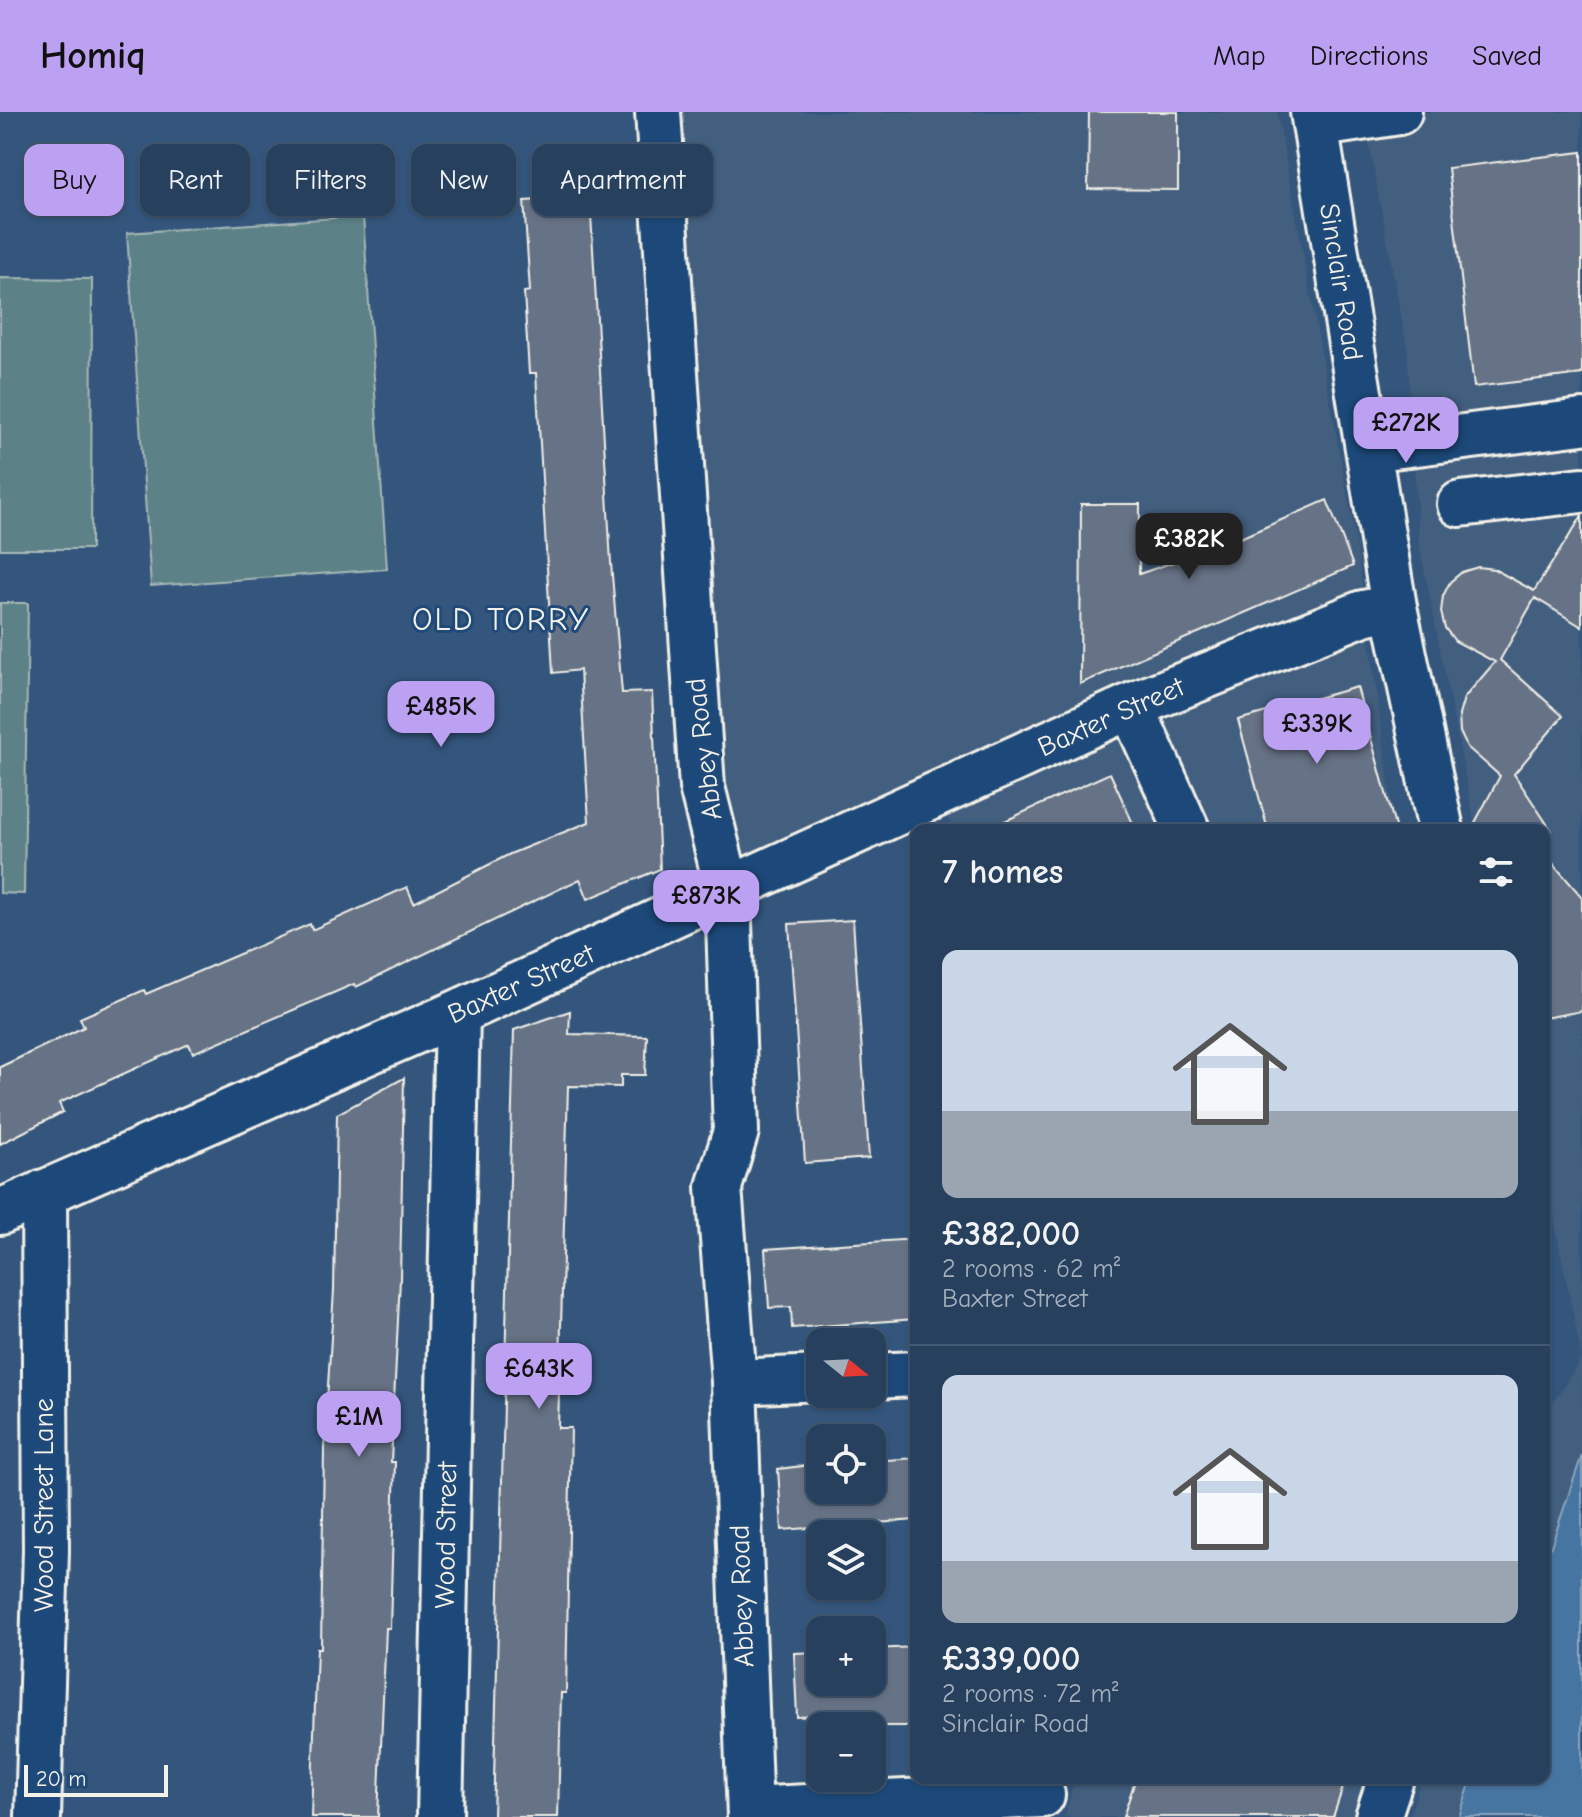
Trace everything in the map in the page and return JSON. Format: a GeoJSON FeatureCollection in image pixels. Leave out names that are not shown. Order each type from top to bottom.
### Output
{"type":"FeatureCollection","features":[{"type":"Feature","properties":{"kind":"street","name":"Abbey Road"},"geometry":{"type":"LineString","coordinates":[[658,112],[702,787],[728,891],[736,1131],[719,1187],[734,1382],[750,1814],[952,1808],[1042,1795]]}},
{"type":"Feature","properties":{"kind":"street"},"geometry":{"type":"LineString","coordinates":[[1314,118],[1399,112]]}},
{"type":"Feature","properties":{"kind":"street","name":"Sinclair Road"},"geometry":{"type":"LineString","coordinates":[[1314,118],[1394,607],[1440,824]]}},
{"type":"Feature","properties":{"kind":"street"},"geometry":{"type":"LineString","coordinates":[[1369,449],[1582,422]]}},
{"type":"Feature","properties":{"kind":"street"},"geometry":{"type":"LineString","coordinates":[[1460,504],[1582,490]]}},
{"type":"Feature","properties":{"kind":"street","name":"Baxter Street"},"geometry":{"type":"LineString","coordinates":[[0,1212],[457,1013],[1131,706],[1363,613],[1394,607]]}},
{"type":"Feature","properties":{"kind":"street"},"geometry":{"type":"LineString","coordinates":[[1131,706],[1184,824]]}},
{"type":"Feature","properties":{"kind":"street","name":"Wood Street"},"geometry":{"type":"LineString","coordinates":[[440,1817],[457,1013]]}},
{"type":"Feature","properties":{"kind":"street","name":"Wood Street Lane"},"geometry":{"type":"LineString","coordinates":[[38,1817],[46,1550],[44,1192]]}},
{"type":"Feature","properties":{"kind":"street"},"geometry":{"type":"LineString","coordinates":[[886,1375],[910,1374]]}},
{"type":"Feature","properties":{"kind":"street"},"geometry":{"type":"LineString","coordinates":[[734,1382],[806,1379]]}},
{"type":"Feature","properties":{"kind":"street"},"geometry":{"type":"LineString","coordinates":[[1378,1817],[1389,1784]]}},
{"type":"Feature","properties":{"kind":"shaded area"},"geometry":{"type":"Polygon","coordinates":[[[658,112],[1277,112],[1358,554],[1394,824],[951,824],[935,797],[728,891],[667,216],[713,216],[713,144],[661,144],[658,112]]]}},
{"type":"Feature","properties":{"kind":"shaded area"},"geometry":{"type":"Polygon","coordinates":[[[1363,112],[1582,112],[1582,1358],[1550,1199],[1550,824],[1475,824],[1419,543],[1407,347],[1363,112]]]}},
{"type":"Feature","properties":{"kind":"shaded area"},"geometry":{"type":"Polygon","coordinates":[[[1582,1358],[1582,1817],[1409,1817],[1420,1784],[1550,1784],[1550,1408],[1582,1358]]]}},
{"type":"Feature","properties":{"kind":"shaded area"},"geometry":{"type":"Polygon","coordinates":[[[1582,1455],[1582,1817],[1459,1817],[1470,1784],[1550,1784],[1550,1549],[1582,1455]]]}},
{"type":"Feature","properties":{"kind":"shaded area"},"geometry":{"type":"Polygon","coordinates":[[[1073,1784],[1366,1784],[1355,1817],[1065,1817],[1073,1784]]]}},
{"type":"Feature","properties":{"kind":"green space"},"geometry":{"type":"Polygon","coordinates":[[[363,216],[387,569],[151,586],[127,233],[363,216]]]}},
{"type":"Feature","properties":{"kind":"green space"},"geometry":{"type":"Polygon","coordinates":[[[0,278],[92,279],[91,549],[0,549],[0,278]]]}},
{"type":"Feature","properties":{"kind":"green space"},"geometry":{"type":"Polygon","coordinates":[[[0,603],[28,603],[24,894],[0,893],[0,603]]]}},
{"type":"Feature","properties":{"kind":"building"},"geometry":{"type":"Polygon","coordinates":[[[1089,112],[1178,112],[1178,190],[1088,189],[1089,112]]]}},
{"type":"Feature","properties":{"kind":"building"},"geometry":{"type":"Polygon","coordinates":[[[1582,152],[1582,374],[1474,387],[1448,168],[1582,152]]]}},
{"type":"Feature","properties":{"kind":"building"},"geometry":{"type":"Polygon","coordinates":[[[524,201],[532,201],[532,216],[591,216],[611,563],[622,693],[652,692],[660,869],[588,899],[580,879],[356,987],[354,984],[193,1053],[189,1044],[59,1103],[63,1112],[0,1144],[0,1067],[84,1027],[80,1018],[144,990],[146,994],[310,924],[312,930],[407,887],[414,903],[510,854],[589,822],[580,670],[553,673],[536,373],[529,373],[524,292],[530,291],[524,201]]]}},
{"type":"Feature","properties":{"kind":"building"},"geometry":{"type":"Polygon","coordinates":[[[1327,500],[1353,566],[1080,684],[1081,504],[1140,504],[1139,574],[1231,542],[1327,500]]]}},
{"type":"Feature","properties":{"kind":"building"},"geometry":{"type":"Polygon","coordinates":[[[1582,516],[1582,627],[1535,598],[1500,660],[1563,716],[1514,774],[1547,824],[1474,824],[1500,776],[1467,747],[1460,732],[1459,715],[1464,698],[1495,662],[1455,641],[1445,628],[1441,612],[1443,596],[1450,582],[1462,572],[1478,567],[1494,569],[1534,591],[1582,516]]]}},
{"type":"Feature","properties":{"kind":"building"},"geometry":{"type":"Polygon","coordinates":[[[1357,687],[1394,824],[1266,824],[1238,720],[1357,687]]]}},
{"type":"Feature","properties":{"kind":"building"},"geometry":{"type":"Polygon","coordinates":[[[1110,773],[1133,824],[998,824],[1110,773]]]}},
{"type":"Feature","properties":{"kind":"building"},"geometry":{"type":"Polygon","coordinates":[[[1550,860],[1582,897],[1582,1011],[1550,1017],[1550,860]]]}},
{"type":"Feature","properties":{"kind":"building"},"geometry":{"type":"Polygon","coordinates":[[[853,920],[869,1158],[805,1163],[789,924],[853,920]]]}},
{"type":"Feature","properties":{"kind":"building"},"geometry":{"type":"Polygon","coordinates":[[[570,1011],[569,1034],[647,1036],[645,1075],[621,1075],[621,1087],[568,1086],[558,1428],[571,1428],[566,1693],[561,1693],[558,1817],[493,1817],[514,1030],[570,1011]]]}},
{"type":"Feature","properties":{"kind":"building"},"geometry":{"type":"Polygon","coordinates":[[[404,1078],[400,1279],[391,1462],[395,1462],[390,1628],[386,1628],[378,1817],[311,1817],[317,1648],[321,1648],[324,1449],[334,1290],[337,1114],[404,1078]]]}},
{"type":"Feature","properties":{"kind":"building"},"geometry":{"type":"Polygon","coordinates":[[[910,1239],[910,1319],[792,1328],[791,1307],[769,1308],[765,1249],[910,1239]]]}},
{"type":"Feature","properties":{"kind":"building"},"geometry":{"type":"Polygon","coordinates":[[[910,1458],[910,1520],[806,1520],[806,1528],[782,1530],[778,1469],[806,1466],[806,1504],[886,1504],[886,1460],[910,1458]]]}},
{"type":"Feature","properties":{"kind":"building"},"geometry":{"type":"Polygon","coordinates":[[[910,1647],[910,1726],[886,1726],[886,1712],[806,1712],[806,1716],[797,1717],[794,1653],[806,1653],[806,1696],[886,1696],[886,1648],[910,1647]]]}},
{"type":"Feature","properties":{"kind":"building"},"geometry":{"type":"Polygon","coordinates":[[[1134,1784],[1344,1784],[1333,1817],[1123,1817],[1134,1784]]]}},
{"type":"Feature","properties":{"kind":"district","name":"OLD TORRY"},"geometry":{"type":"Point","coordinates":[501,619]}}]}
